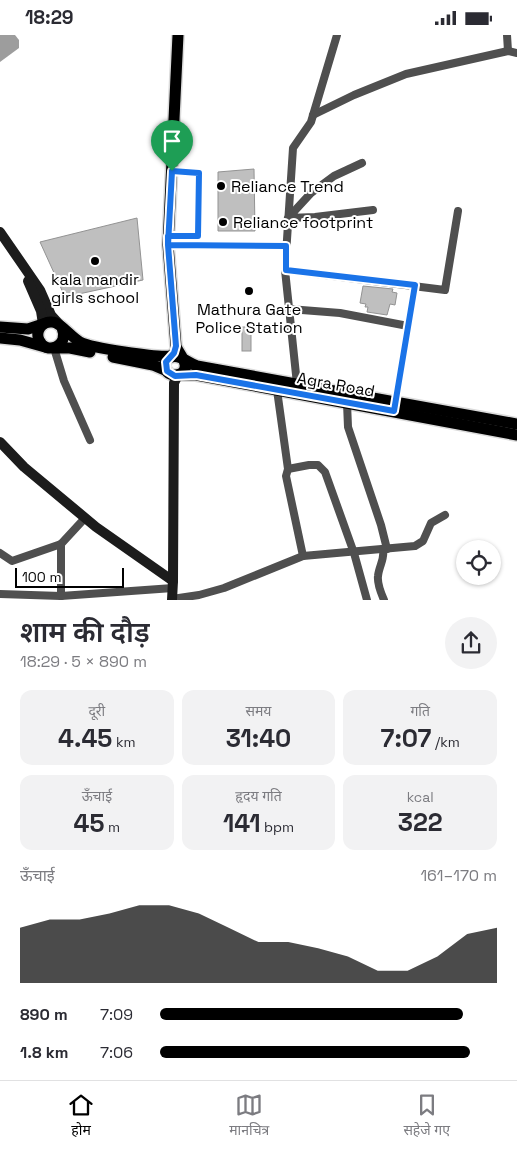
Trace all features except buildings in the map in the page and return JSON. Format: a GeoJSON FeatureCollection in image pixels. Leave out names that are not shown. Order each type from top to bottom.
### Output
{"type":"FeatureCollection","features":[{"type":"Feature","properties":{"kind":"main road"},"geometry":{"type":"LineString","coordinates":[[172,376],[185,368],[177,354],[168,240],[178,35]]}},
{"type":"Feature","properties":{"kind":"main road","name":"Agra Road"},"geometry":{"type":"LineString","coordinates":[[0,232],[40,290],[52,315],[70,336],[82,344],[157,357],[177,354],[197,366],[296,384],[517,435]]}},
{"type":"Feature","properties":{"kind":"main road","name":"Agra Road"},"geometry":{"type":"LineString","coordinates":[[21,265],[42,311],[43,324]]}},
{"type":"Feature","properties":{"kind":"main road"},"geometry":{"type":"LineString","coordinates":[[0,327],[28,329],[43,324],[52,321],[61,326],[64,332],[61,344],[50,347],[39,340],[40,327],[43,324]]}},
{"type":"Feature","properties":{"kind":"main road","name":"Agra Road"},"geometry":{"type":"LineString","coordinates":[[0,338],[20,340],[50,347],[70,348],[153,365],[172,376],[196,375],[348,403],[394,406],[517,424]]}},
{"type":"Feature","properties":{"kind":"main road"},"geometry":{"type":"LineString","coordinates":[[172,592],[172,376],[166,362],[177,354]]}},
{"type":"Feature","properties":{"kind":"main road"},"geometry":{"type":"LineString","coordinates":[[0,442],[24,467],[172,592]]}},
{"type":"Feature","properties":{"kind":"street"},"geometry":{"type":"LineString","coordinates":[[296,384],[286,270],[293,149],[311,122],[337,35]]}},
{"type":"Feature","properties":{"kind":"street"},"geometry":{"type":"LineString","coordinates":[[507,35],[508,51]]}},
{"type":"Feature","properties":{"kind":"street"},"geometry":{"type":"LineString","coordinates":[[313,115],[354,95],[406,74],[508,51],[517,53]]}},
{"type":"Feature","properties":{"kind":"street"},"geometry":{"type":"LineString","coordinates":[[288,218],[311,193],[334,176],[362,163]]}},
{"type":"Feature","properties":{"kind":"street"},"geometry":{"type":"LineString","coordinates":[[168,240],[198,236],[199,173],[172,171]]}},
{"type":"Feature","properties":{"kind":"street"},"geometry":{"type":"LineString","coordinates":[[288,218],[315,217],[373,210]]}},
{"type":"Feature","properties":{"kind":"street"},"geometry":{"type":"LineString","coordinates":[[286,270],[445,290],[458,211]]}},
{"type":"Feature","properties":{"kind":"street"},"geometry":{"type":"LineString","coordinates":[[168,240],[286,246]]}},
{"type":"Feature","properties":{"kind":"street"},"geometry":{"type":"LineString","coordinates":[[394,406],[415,285]]}},
{"type":"Feature","properties":{"kind":"street"},"geometry":{"type":"LineString","coordinates":[[289,309],[340,313],[408,326]]}},
{"type":"Feature","properties":{"kind":"street"},"geometry":{"type":"LineString","coordinates":[[50,347],[79,419],[90,440]]}},
{"type":"Feature","properties":{"kind":"street"},"geometry":{"type":"LineString","coordinates":[[277,390],[288,469],[286,476],[303,556]]}},
{"type":"Feature","properties":{"kind":"street"},"geometry":{"type":"LineString","coordinates":[[288,469],[318,465],[324,472],[354,553],[368,600],[383,599],[377,579],[385,549],[381,525],[348,427],[348,403]]}},
{"type":"Feature","properties":{"kind":"street"},"geometry":{"type":"LineString","coordinates":[[0,594],[61,596],[172,592],[200,595],[224,588],[303,556],[354,553],[415,546],[422,541],[431,523],[445,515]]}},
{"type":"Feature","properties":{"kind":"street"},"geometry":{"type":"LineString","coordinates":[[0,553],[12,561],[61,545],[85,518]]}},
{"type":"Feature","properties":{"kind":"street"},"geometry":{"type":"LineString","coordinates":[[61,545],[61,596]]}},
{"type":"Feature","properties":{"kind":"shaded area"},"geometry":{"type":"Polygon","coordinates":[[[0,35],[15,35],[19,40],[19,48],[0,62],[0,35]]]}},
{"type":"Feature","properties":{"kind":"place","name":"Reliance Trend"},"geometry":{"type":"Point","coordinates":[221,186]}},
{"type":"Feature","properties":{"kind":"place","name":"Reliance footprint"},"geometry":{"type":"Point","coordinates":[223,222]}},
{"type":"Feature","properties":{"kind":"place","name":"kala mandir girls school"},"geometry":{"type":"Point","coordinates":[95,261]}},
{"type":"Feature","properties":{"kind":"place","name":"Mathura Gate Police Station"},"geometry":{"type":"Point","coordinates":[249,291]}},
{"type":"Feature","properties":{"kind":"route"},"geometry":{"type":"LineString","coordinates":[[172,171],[168,245],[176,346],[174,353],[166,362],[167,371],[175,376],[196,375],[394,411],[415,285],[286,270],[286,246],[168,245],[168,236],[198,236],[199,173],[172,171]]}}]}
